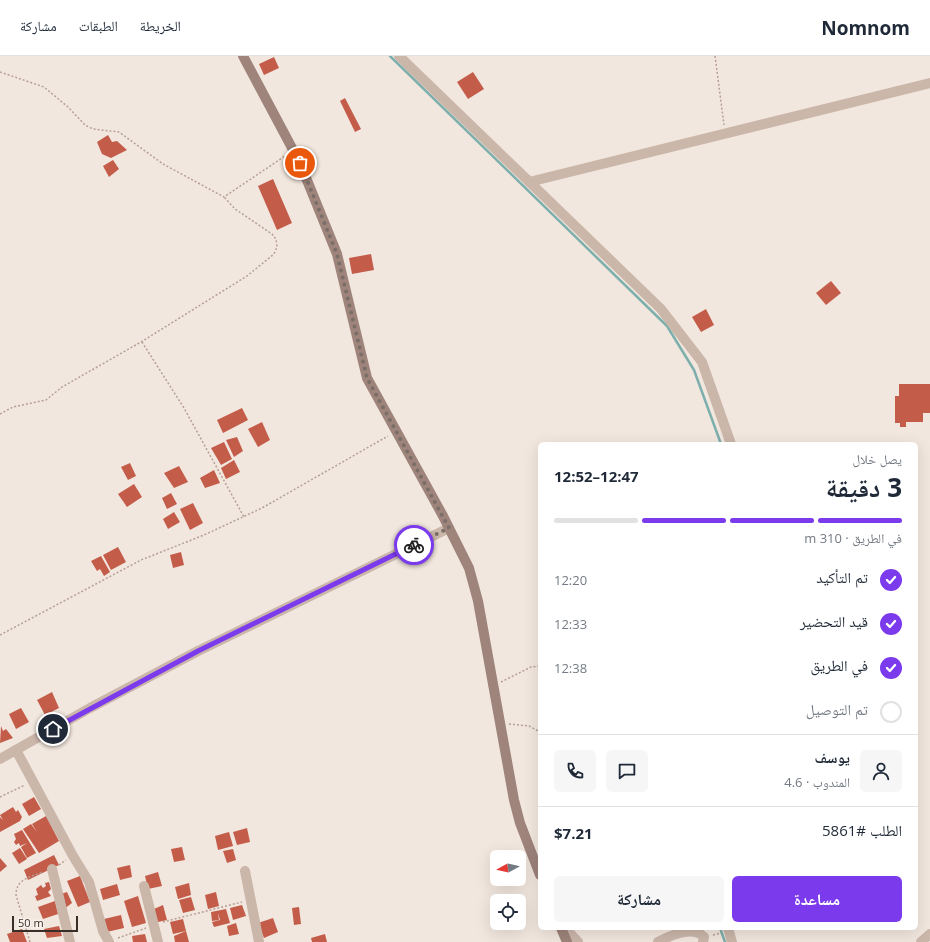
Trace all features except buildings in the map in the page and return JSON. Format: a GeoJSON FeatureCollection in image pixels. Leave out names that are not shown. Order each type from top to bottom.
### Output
{"type":"FeatureCollection","features":[{"type":"Feature","properties":{"kind":"street"},"geometry":{"type":"LineString","coordinates":[[243,56],[293,151],[337,254],[367,378],[397,431],[469,568],[494,686],[514,800],[520,823],[538,870]]}},
{"type":"Feature","properties":{"kind":"street"},"geometry":{"type":"LineString","coordinates":[[399,56],[661,309],[702,362],[729,442]]}},
{"type":"Feature","properties":{"kind":"street"},"geometry":{"type":"LineString","coordinates":[[529,182],[726,135],[930,83]]}},
{"type":"Feature","properties":{"kind":"street"},"geometry":{"type":"LineString","coordinates":[[0,759],[90,708],[198,651],[449,528]]}},
{"type":"Feature","properties":{"kind":"street"},"geometry":{"type":"LineString","coordinates":[[16,750],[32,782],[89,882],[102,931],[108,942]]}},
{"type":"Feature","properties":{"kind":"street"},"geometry":{"type":"LineString","coordinates":[[52,869],[70,942]]}},
{"type":"Feature","properties":{"kind":"street"},"geometry":{"type":"LineString","coordinates":[[245,871],[259,942]]}},
{"type":"Feature","properties":{"kind":"street"},"geometry":{"type":"LineString","coordinates":[[144,886],[152,925],[158,942]]}},
{"type":"Feature","properties":{"kind":"street"},"geometry":{"type":"LineString","coordinates":[[562,930],[567,942]]}},
{"type":"Feature","properties":{"kind":"street"},"geometry":{"type":"LineString","coordinates":[[567,930],[578,942]]}},
{"type":"Feature","properties":{"kind":"street"},"geometry":{"type":"LineString","coordinates":[[726,930],[732,942]]}},
{"type":"Feature","properties":{"kind":"street"},"geometry":{"type":"LineString","coordinates":[[658,942],[680,933],[696,932],[704,937],[702,942]]}},
{"type":"Feature","properties":{"kind":"street"},"geometry":{"type":"LineString","coordinates":[[921,942],[930,934]]}},
{"type":"Feature","properties":{"kind":"path"},"geometry":{"type":"LineString","coordinates":[[715,56],[726,135]]}},
{"type":"Feature","properties":{"kind":"path"},"geometry":{"type":"LineString","coordinates":[[0,72],[44,87],[68,107],[85,125],[93,129],[119,132],[163,164],[224,197],[235,209],[272,234],[276,239],[277,247],[274,254],[247,276],[141,342],[62,387],[46,400],[13,407],[0,414]]}},
{"type":"Feature","properties":{"kind":"path"},"geometry":{"type":"LineString","coordinates":[[224,197],[293,151]]}},
{"type":"Feature","properties":{"kind":"path"},"geometry":{"type":"LineString","coordinates":[[141,342],[184,408],[244,516]]}},
{"type":"Feature","properties":{"kind":"path"},"geometry":{"type":"LineString","coordinates":[[0,636],[141,560],[204,535],[244,516],[397,431]]}},
{"type":"Feature","properties":{"kind":"path"},"geometry":{"type":"LineString","coordinates":[[494,686],[531,667],[538,666]]}},
{"type":"Feature","properties":{"kind":"path"},"geometry":{"type":"LineString","coordinates":[[501,724],[521,724],[538,731]]}},
{"type":"Feature","properties":{"kind":"path"},"geometry":{"type":"LineString","coordinates":[[0,797],[32,782]]}},
{"type":"Feature","properties":{"kind":"path"},"geometry":{"type":"LineString","coordinates":[[30,942],[17,901],[16,889],[19,883],[26,878],[52,869],[73,856]]}},
{"type":"Feature","properties":{"kind":"path"},"geometry":{"type":"LineString","coordinates":[[108,942],[152,925],[250,900]]}},
{"type":"Feature","properties":{"kind":"path"},"geometry":{"type":"LineString","coordinates":[[712,935],[726,930]]}},
{"type":"Feature","properties":{"kind":"waterway"},"geometry":{"type":"LineString","coordinates":[[390,56],[667,326],[694,370],[720,442]]}},
{"type":"Feature","properties":{"kind":"waterway"},"geometry":{"type":"LineString","coordinates":[[721,930],[725,942]]}},
{"type":"Feature","properties":{"kind":"way so far"},"geometry":{"type":"LineString","coordinates":[[300,163],[337,254],[367,378],[449,528],[414,545]]}},
{"type":"Feature","properties":{"kind":"route"},"geometry":{"type":"LineString","coordinates":[[53,729],[198,651],[414,545]]}}]}
